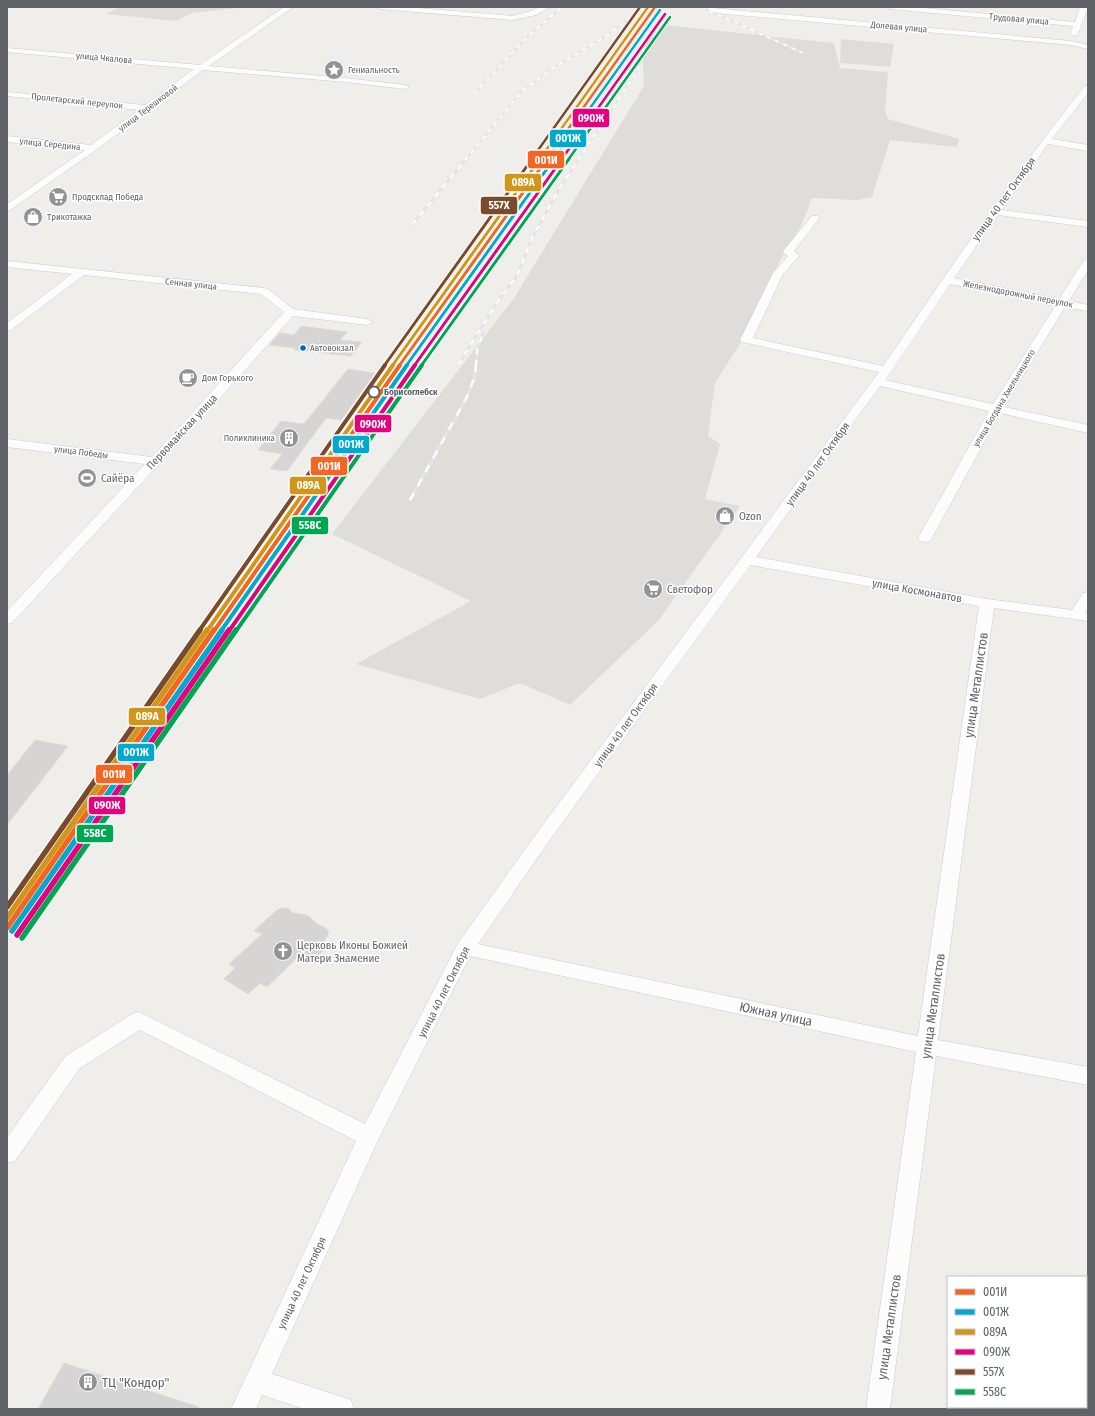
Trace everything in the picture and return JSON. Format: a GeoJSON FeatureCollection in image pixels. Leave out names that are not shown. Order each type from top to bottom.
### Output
{"type":"FeatureCollection","features":[{"type":"Feature","properties":{"kind":"street","name":"улица Терешковой"},"geometry":{"type":"LineString","coordinates":[[7,208],[93,148],[202,67],[289,7]]}},
{"type":"Feature","properties":{"kind":"street"},"geometry":{"type":"LineString","coordinates":[[380,7],[512,18],[533,13],[546,7]]}},
{"type":"Feature","properties":{"kind":"street","name":"Трудовая улица"},"geometry":{"type":"LineString","coordinates":[[890,7],[901,15],[1077,24]]}},
{"type":"Feature","properties":{"kind":"street"},"geometry":{"type":"LineString","coordinates":[[1070,43],[1084,7]]}},
{"type":"Feature","properties":{"kind":"street","name":"Долевая улица"},"geometry":{"type":"LineString","coordinates":[[707,8],[715,11],[901,15],[1088,47]]}},
{"type":"Feature","properties":{"kind":"street","name":"улица Чкалова"},"geometry":{"type":"LineString","coordinates":[[7,50],[405,87]]}},
{"type":"Feature","properties":{"kind":"street","name":"улица 40 лет Октября"},"geometry":{"type":"LineString","coordinates":[[243,1409],[370,1137],[465,948],[548,830],[882,376],[971,246],[1046,141],[1088,88]]}},
{"type":"Feature","properties":{"kind":"street","name":"Пролетарский переулок"},"geometry":{"type":"LineString","coordinates":[[7,94],[147,108]]}},
{"type":"Feature","properties":{"kind":"street","name":"улица Середина"},"geometry":{"type":"LineString","coordinates":[[7,139],[93,148]]}},
{"type":"Feature","properties":{"kind":"street"},"geometry":{"type":"LineString","coordinates":[[1046,141],[1088,148]]}},
{"type":"Feature","properties":{"kind":"street"},"geometry":{"type":"LineString","coordinates":[[996,212],[1088,224]]}},
{"type":"Feature","properties":{"kind":"street"},"geometry":{"type":"LineString","coordinates":[[815,218],[788,252],[794,256],[778,273],[746,340],[882,376],[996,409],[1088,430]]}},
{"type":"Feature","properties":{"kind":"street","name":"улица Богдана Хмельницкого"},"geometry":{"type":"LineString","coordinates":[[925,538],[996,409],[1088,262]]}},
{"type":"Feature","properties":{"kind":"street","name":"Сенная улица"},"geometry":{"type":"LineString","coordinates":[[7,264],[80,273],[264,291],[290,312]]}},
{"type":"Feature","properties":{"kind":"street"},"geometry":{"type":"LineString","coordinates":[[7,328],[80,273]]}},
{"type":"Feature","properties":{"kind":"street","name":"Железнодорожный переулок"},"geometry":{"type":"LineString","coordinates":[[948,280],[1088,308]]}},
{"type":"Feature","properties":{"kind":"street"},"geometry":{"type":"LineString","coordinates":[[290,312],[367,322]]}},
{"type":"Feature","properties":{"kind":"street","name":"Первомайская улица"},"geometry":{"type":"LineString","coordinates":[[7,620],[217,394],[290,312]]}},
{"type":"Feature","properties":{"kind":"street","name":"улица Победы"},"geometry":{"type":"LineString","coordinates":[[7,442],[155,461]]}},
{"type":"Feature","properties":{"kind":"street","name":"улица Космонавтов"},"geometry":{"type":"LineString","coordinates":[[747,560],[987,603],[1082,616]]}},
{"type":"Feature","properties":{"kind":"street"},"geometry":{"type":"LineString","coordinates":[[1082,616],[1088,596]]}},
{"type":"Feature","properties":{"kind":"street","name":"улица Металлистов"},"geometry":{"type":"LineString","coordinates":[[878,1409],[987,603]]}},
{"type":"Feature","properties":{"kind":"street","name":"Южная улица"},"geometry":{"type":"LineString","coordinates":[[465,948],[928,1046],[1088,1076]]}},
{"type":"Feature","properties":{"kind":"street"},"geometry":{"type":"LineString","coordinates":[[7,1154],[73,1062],[138,1020],[370,1137]]}},
{"type":"Feature","properties":{"kind":"street"},"geometry":{"type":"LineString","coordinates":[[256,1381],[342,1409]]}},
{"type":"Feature","properties":{"kind":"shaded area"},"geometry":{"type":"Polygon","coordinates":[[[119,7],[247,7],[192,13],[176,21],[106,14],[119,7]]]}},
{"type":"Feature","properties":{"kind":"shaded area"},"geometry":{"type":"Polygon","coordinates":[[[664,25],[834,43],[840,68],[888,72],[885,111],[888,119],[959,139],[957,147],[890,140],[872,197],[856,200],[812,198],[801,226],[783,255],[741,342],[715,383],[708,436],[720,444],[705,499],[740,506],[658,621],[570,705],[520,683],[480,699],[356,664],[471,601],[332,534],[514,298],[644,86],[642,47],[664,25]]]}},
{"type":"Feature","properties":{"kind":"shaded area"},"geometry":{"type":"Polygon","coordinates":[[[841,39],[894,44],[890,67],[840,63],[841,39]]]}},
{"type":"Feature","properties":{"kind":"building","name":"Автовокзал"},"geometry":{"type":"Polygon","coordinates":[[[301,326],[347,332],[340,340],[362,342],[351,356],[294,350],[295,348],[269,345],[280,333],[294,335],[301,326]]]}},
{"type":"Feature","properties":{"kind":"building"},"geometry":{"type":"Polygon","coordinates":[[[348,369],[375,373],[341,420],[326,418],[287,471],[270,469],[282,454],[258,450],[281,421],[304,424],[348,369]]]}},
{"type":"Feature","properties":{"kind":"building"},"geometry":{"type":"Polygon","coordinates":[[[35,740],[68,746],[7,825],[7,775],[35,740]]]}},
{"type":"Feature","properties":{"kind":"building","name":"Церковь Иконы Божией Матери Знамение"},"geometry":{"type":"Polygon","coordinates":[[[288,908],[293,913],[306,915],[317,924],[326,928],[329,933],[321,947],[325,949],[315,959],[302,953],[267,987],[260,983],[248,994],[224,979],[235,968],[229,964],[262,934],[254,931],[278,909],[288,908]]]}},
{"type":"Feature","properties":{"kind":"building","name":"ТЦ \"Кондор\""},"geometry":{"type":"Polygon","coordinates":[[[64,1363],[199,1407],[198,1409],[38,1409],[64,1363]]]}},
{"type":"Feature","properties":{"kind":"railway"},"geometry":{"type":"LineString","coordinates":[[474,94],[527,37],[562,7]]}},
{"type":"Feature","properties":{"kind":"railway"},"geometry":{"type":"LineString","coordinates":[[701,7],[803,53]]}},
{"type":"Feature","properties":{"kind":"railway"},"geometry":{"type":"LineString","coordinates":[[465,160],[522,91],[550,70],[609,34],[636,13]]}},
{"type":"Feature","properties":{"kind":"railway"},"geometry":{"type":"LineString","coordinates":[[578,160],[638,70],[649,27]]}},
{"type":"Feature","properties":{"kind":"railway"},"geometry":{"type":"LineString","coordinates":[[412,225],[466,159]]}},
{"type":"Feature","properties":{"kind":"railway"},"geometry":{"type":"LineString","coordinates":[[458,365],[496,304],[517,276],[532,238],[559,189],[579,159]]}},
{"type":"Feature","properties":{"kind":"railway"},"geometry":{"type":"LineString","coordinates":[[476,366],[477,350],[484,331]]}},
{"type":"Feature","properties":{"kind":"railway"},"geometry":{"type":"LineString","coordinates":[[410,500],[467,397],[475,376],[476,365]]}},
{"type":"Feature","properties":{"kind":"transit line","name":"557Х"},"geometry":{"type":"LineString","coordinates":[[7,907],[369,387],[640,7]]}},
{"type":"Feature","properties":{"kind":"transit line","name":"089А"},"geometry":{"type":"LineString","coordinates":[[7,918],[374,391],[648,7]]}},
{"type":"Feature","properties":{"kind":"transit line","name":"001И"},"geometry":{"type":"LineString","coordinates":[[7,928],[379,394],[655,7]]}},
{"type":"Feature","properties":{"kind":"transit line","name":"001Ж"},"geometry":{"type":"LineString","coordinates":[[12,931],[384,397],[660,10]]}},
{"type":"Feature","properties":{"kind":"transit line","name":"090Ж"},"geometry":{"type":"LineString","coordinates":[[17,935],[389,401],[665,14]]}},
{"type":"Feature","properties":{"kind":"transit line","name":"558С"},"geometry":{"type":"LineString","coordinates":[[22,938],[394,404],[670,17]]}},
{"type":"Feature","properties":{"kind":"place","name":"Гениальность"},"geometry":{"type":"Point","coordinates":[334,70]}},
{"type":"Feature","properties":{"kind":"place","name":"Продсклад Победа"},"geometry":{"type":"Point","coordinates":[58,197]}},
{"type":"Feature","properties":{"kind":"place","name":"Трикотажка"},"geometry":{"type":"Point","coordinates":[33,217]}},
{"type":"Feature","properties":{"kind":"place","name":"Автовокзал"},"geometry":{"type":"Point","coordinates":[303,348]}},
{"type":"Feature","properties":{"kind":"place","name":"Дом Горького"},"geometry":{"type":"Point","coordinates":[188,378]}},
{"type":"Feature","properties":{"kind":"place","name":"Борисоглебск"},"geometry":{"type":"Point","coordinates":[374,392]}},
{"type":"Feature","properties":{"kind":"place","name":"Поликлиника"},"geometry":{"type":"Point","coordinates":[289,438]}},
{"type":"Feature","properties":{"kind":"place","name":"Сайёра"},"geometry":{"type":"Point","coordinates":[87,478]}},
{"type":"Feature","properties":{"kind":"place","name":"Ozon"},"geometry":{"type":"Point","coordinates":[725,516]}},
{"type":"Feature","properties":{"kind":"place","name":"Светофор"},"geometry":{"type":"Point","coordinates":[653,589]}},
{"type":"Feature","properties":{"kind":"place","name":"Церковь Иконы Божией Матери Знамение"},"geometry":{"type":"Point","coordinates":[283,951]}},
{"type":"Feature","properties":{"kind":"place","name":"ТЦ \"Кондор\""},"geometry":{"type":"Point","coordinates":[88,1382]}}]}
